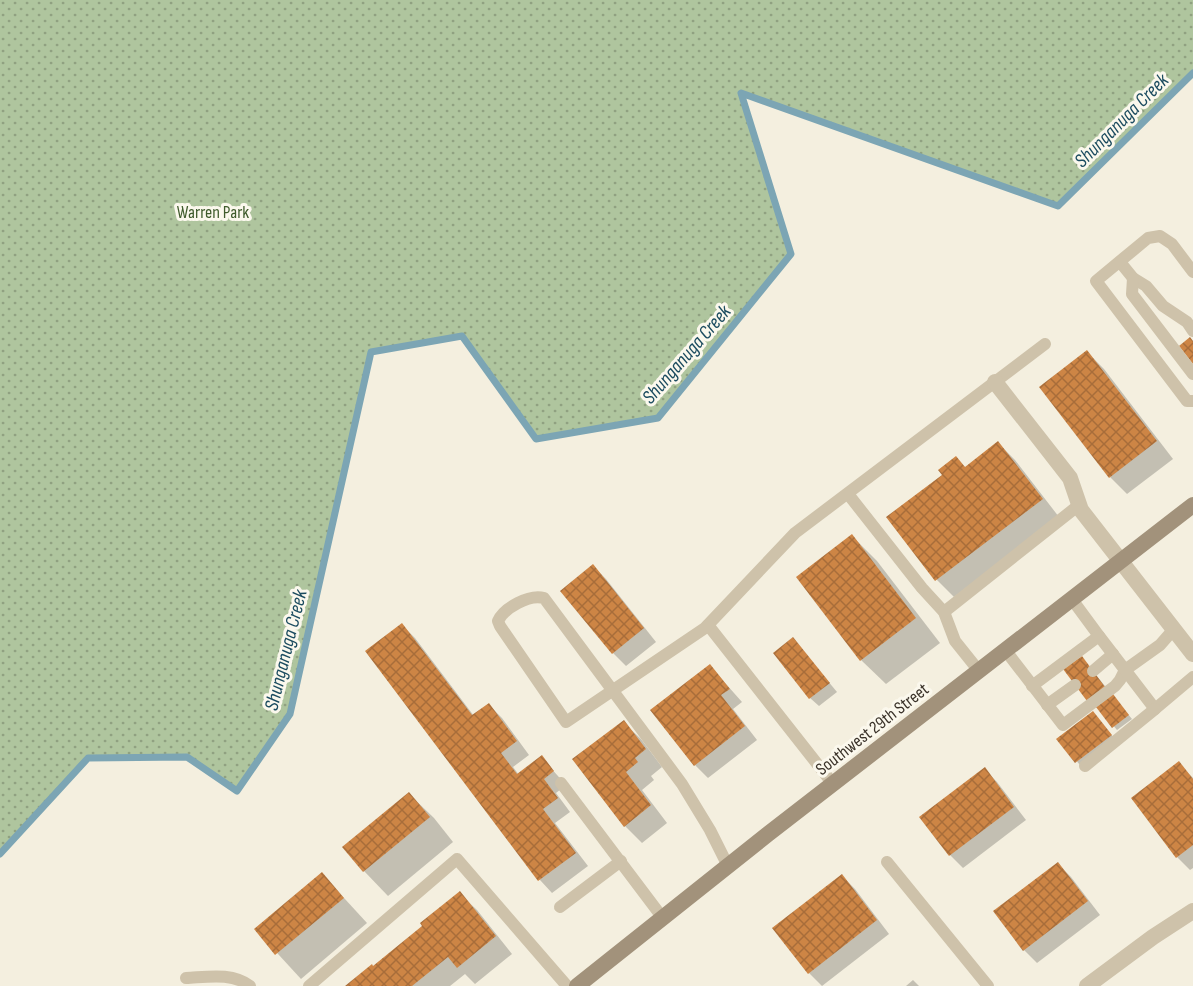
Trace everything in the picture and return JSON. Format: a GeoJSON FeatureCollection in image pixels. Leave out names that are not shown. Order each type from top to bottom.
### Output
{"type":"FeatureCollection","features":[{"type":"Feature","properties":{"kind":"main road","name":"Southwest 29th Street"},"geometry":{"type":"LineString","coordinates":[[577,986],[662,917],[1193,505]]}},
{"type":"Feature","properties":{"kind":"street"},"geometry":{"type":"LineString","coordinates":[[995,382],[1070,478],[1079,505],[1193,654]]}},
{"type":"Feature","properties":{"kind":"street"},"geometry":{"type":"LineString","coordinates":[[1087,986],[1153,937],[1193,911]]}},
{"type":"Feature","properties":{"kind":"lane"},"geometry":{"type":"LineString","coordinates":[[1193,272],[1172,244],[1160,236],[1148,238],[1096,281],[1187,400],[1193,400]]}},
{"type":"Feature","properties":{"kind":"lane"},"geometry":{"type":"LineString","coordinates":[[1120,262],[1133,278],[1146,286],[1163,306],[1187,322],[1193,331]]}},
{"type":"Feature","properties":{"kind":"lane"},"geometry":{"type":"LineString","coordinates":[[1133,278],[1132,294],[1193,374]]}},
{"type":"Feature","properties":{"kind":"lane"},"geometry":{"type":"LineString","coordinates":[[728,866],[682,783],[612,690],[544,598],[532,598],[504,612],[498,621],[566,722],[612,690],[708,625],[795,533],[1044,344]]}},
{"type":"Feature","properties":{"kind":"lane"},"geometry":{"type":"LineString","coordinates":[[849,494],[922,588],[944,612],[955,641],[979,671]]}},
{"type":"Feature","properties":{"kind":"lane"},"geometry":{"type":"LineString","coordinates":[[944,612],[1079,505]]}},
{"type":"Feature","properties":{"kind":"lane"},"geometry":{"type":"LineString","coordinates":[[1071,598],[1155,709]]}},
{"type":"Feature","properties":{"kind":"lane"},"geometry":{"type":"LineString","coordinates":[[708,625],[833,784]]}},
{"type":"Feature","properties":{"kind":"lane"},"geometry":{"type":"LineString","coordinates":[[1006,651],[1064,725],[1115,686],[1125,670],[1160,645],[1174,629]]}},
{"type":"Feature","properties":{"kind":"lane"},"geometry":{"type":"LineString","coordinates":[[1032,686],[1099,636]]}},
{"type":"Feature","properties":{"kind":"lane"},"geometry":{"type":"LineString","coordinates":[[1093,671],[1113,654]]}},
{"type":"Feature","properties":{"kind":"lane"},"geometry":{"type":"LineString","coordinates":[[1085,766],[1193,677]]}},
{"type":"Feature","properties":{"kind":"lane"},"geometry":{"type":"LineString","coordinates":[[1047,705],[1075,685]]}},
{"type":"Feature","properties":{"kind":"lane"},"geometry":{"type":"LineString","coordinates":[[561,783],[662,917]]}},
{"type":"Feature","properties":{"kind":"lane"},"geometry":{"type":"LineString","coordinates":[[309,986],[457,859],[567,986]]}},
{"type":"Feature","properties":{"kind":"lane"},"geometry":{"type":"LineString","coordinates":[[560,906],[621,861]]}},
{"type":"Feature","properties":{"kind":"lane"},"geometry":{"type":"LineString","coordinates":[[887,862],[988,986]]}},
{"type":"Feature","properties":{"kind":"lane"},"geometry":{"type":"LineString","coordinates":[[186,978],[220,976],[237,979],[250,986]]}},
{"type":"Feature","properties":{"kind":"green space","name":"Warren Park"},"geometry":{"type":"Polygon","coordinates":[[[0,0],[1193,0],[1193,73],[1058,206],[742,93],[791,254],[658,418],[536,439],[462,336],[371,352],[290,714],[237,791],[187,757],[88,758],[0,854],[0,0]]]}},
{"type":"Feature","properties":{"kind":"building"},"geometry":{"type":"Polygon","coordinates":[[[1190,337],[1193,341],[1193,364],[1179,346],[1190,337]]]}},
{"type":"Feature","properties":{"kind":"building"},"geometry":{"type":"Polygon","coordinates":[[[1087,350],[1157,441],[1109,478],[1039,387],[1087,350]]]}},
{"type":"Feature","properties":{"kind":"building"},"geometry":{"type":"Polygon","coordinates":[[[998,441],[1043,499],[935,581],[886,517],[942,475],[938,470],[956,456],[965,467],[998,441]]]}},
{"type":"Feature","properties":{"kind":"building"},"geometry":{"type":"Polygon","coordinates":[[[852,534],[916,618],[860,661],[796,577],[852,534]]]}},
{"type":"Feature","properties":{"kind":"building"},"geometry":{"type":"Polygon","coordinates":[[[593,564],[644,628],[612,654],[560,591],[593,564]]]}},
{"type":"Feature","properties":{"kind":"building"},"geometry":{"type":"Polygon","coordinates":[[[402,623],[472,715],[489,703],[517,741],[501,753],[517,774],[542,755],[554,771],[544,779],[558,798],[543,809],[576,853],[538,881],[365,651],[402,623]]]}},
{"type":"Feature","properties":{"kind":"building"},"geometry":{"type":"Polygon","coordinates":[[[793,637],[830,683],[809,699],[773,653],[793,637]]]}},
{"type":"Feature","properties":{"kind":"building"},"geometry":{"type":"Polygon","coordinates":[[[1082,656],[1105,687],[1087,701],[1063,669],[1082,656]]]}},
{"type":"Feature","properties":{"kind":"building"},"geometry":{"type":"Polygon","coordinates":[[[710,664],[730,689],[721,695],[745,726],[694,766],[650,710],[710,664]]]}},
{"type":"Feature","properties":{"kind":"building"},"geometry":{"type":"Polygon","coordinates":[[[1113,694],[1129,715],[1112,728],[1096,707],[1113,694]]]}},
{"type":"Feature","properties":{"kind":"building"},"geometry":{"type":"Polygon","coordinates":[[[1093,711],[1112,735],[1075,763],[1056,739],[1093,711]]]}},
{"type":"Feature","properties":{"kind":"building"},"geometry":{"type":"Polygon","coordinates":[[[624,720],[646,749],[635,758],[638,762],[626,772],[651,805],[624,827],[572,759],[624,720]]]}},
{"type":"Feature","properties":{"kind":"building"},"geometry":{"type":"Polygon","coordinates":[[[1179,761],[1193,779],[1193,845],[1176,858],[1131,798],[1179,761]]]}},
{"type":"Feature","properties":{"kind":"building"},"geometry":{"type":"Polygon","coordinates":[[[985,767],[1014,807],[949,856],[919,817],[985,767]]]}},
{"type":"Feature","properties":{"kind":"building"},"geometry":{"type":"Polygon","coordinates":[[[409,792],[430,817],[363,872],[342,847],[409,792]]]}},
{"type":"Feature","properties":{"kind":"building"},"geometry":{"type":"Polygon","coordinates":[[[1058,862],[1088,901],[1023,951],[993,911],[1058,862]]]}},
{"type":"Feature","properties":{"kind":"building"},"geometry":{"type":"Polygon","coordinates":[[[322,872],[344,898],[275,955],[254,929],[322,872]]]}},
{"type":"Feature","properties":{"kind":"building"},"geometry":{"type":"Polygon","coordinates":[[[842,874],[877,920],[808,974],[772,928],[842,874]]]}},
{"type":"Feature","properties":{"kind":"building"},"geometry":{"type":"Polygon","coordinates":[[[460,891],[496,936],[457,968],[448,957],[412,986],[345,986],[422,926],[420,923],[460,891]]]}},
{"type":"Feature","properties":{"kind":"waterway","name":"Shunganuga Creek"},"geometry":{"type":"LineString","coordinates":[[0,854],[88,758],[187,757],[237,791],[290,714],[371,352],[462,336],[536,439],[658,418],[791,254],[741,93],[1058,206],[1193,73]]}}]}
